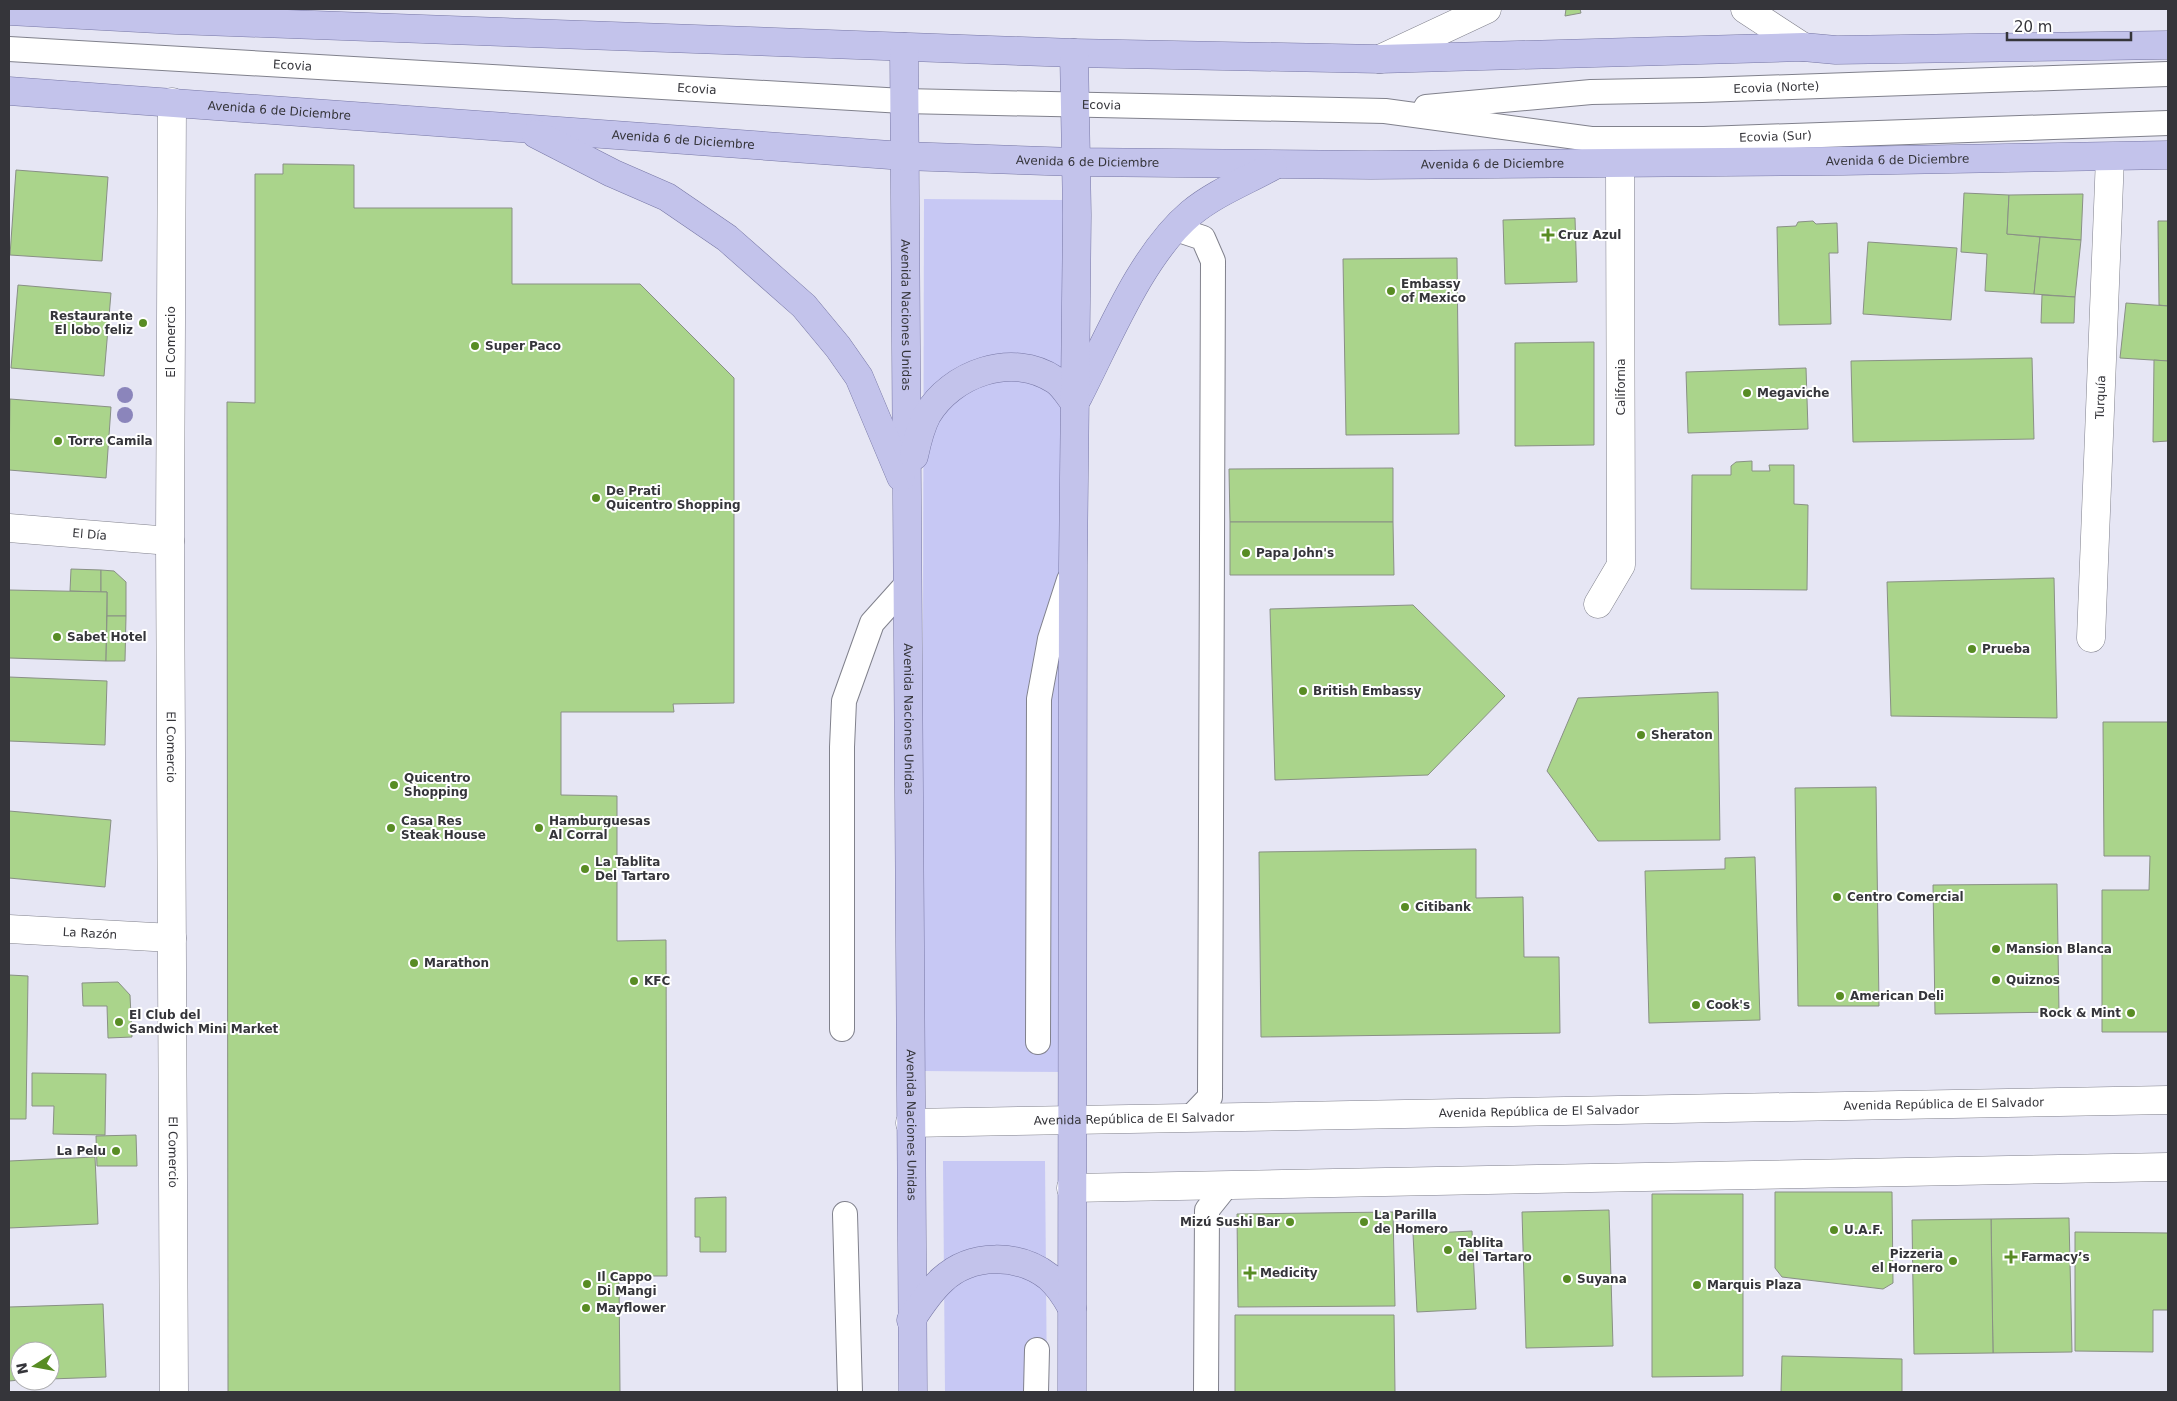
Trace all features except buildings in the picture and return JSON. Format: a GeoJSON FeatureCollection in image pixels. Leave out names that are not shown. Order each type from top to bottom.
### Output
{"type":"FeatureCollection","features":[{"type":"Feature","properties":{"kind":"main road"},"geometry":{"type":"LineString","coordinates":[[9,11],[175,14],[1074,53],[1380,59],[1803,47],[1836,50],[2168,45]]}},
{"type":"Feature","properties":{"kind":"main road","name":"Avenida Naciones Unidas"},"geometry":{"type":"LineString","coordinates":[[904,47],[912,1392]]}},
{"type":"Feature","properties":{"kind":"main road"},"geometry":{"type":"LineString","coordinates":[[1072,1392],[1071,1188],[1077,216],[1074,53]]}},
{"type":"Feature","properties":{"kind":"main road","name":"Avenida 6 de Diciembre"},"geometry":{"type":"LineString","coordinates":[[9,91],[904,156],[1075,162],[1275,165],[2168,155]]}},
{"type":"Feature","properties":{"kind":"main road"},"geometry":{"type":"LineString","coordinates":[[525,128],[612,173],[667,197],[727,238],[804,306],[838,347],[859,377],[906,489]]}},
{"type":"Feature","properties":{"kind":"main road"},"geometry":{"type":"LineString","coordinates":[[1075,403],[1144,271],[1176,229],[1191,214],[1212,198],[1275,165]]}},
{"type":"Feature","properties":{"kind":"main road"},"geometry":{"type":"LineString","coordinates":[[906,489],[919,434],[927,416],[939,399],[957,383],[979,372],[999,368],[1019,368],[1038,372],[1056,380],[1075,403]]}},
{"type":"Feature","properties":{"kind":"main road"},"geometry":{"type":"LineString","coordinates":[[911,1320],[927,1296],[942,1279],[962,1266],[979,1260],[1000,1259],[1016,1261],[1041,1272],[1062,1292],[1072,1308]]}},
{"type":"Feature","properties":{"kind":"street"},"geometry":{"type":"LineString","coordinates":[[1380,59],[1488,9]]}},
{"type":"Feature","properties":{"kind":"street"},"geometry":{"type":"LineString","coordinates":[[1745,9],[1803,47]]}},
{"type":"Feature","properties":{"kind":"street","name":"El Comercio"},"geometry":{"type":"LineString","coordinates":[[172,102],[170,541],[174,1392]]}},
{"type":"Feature","properties":{"kind":"street","name":"Turquía"},"geometry":{"type":"LineString","coordinates":[[2091,638],[2110,157]]}},
{"type":"Feature","properties":{"kind":"street","name":"California"},"geometry":{"type":"LineString","coordinates":[[1598,604],[1621,565],[1620,162]]}},
{"type":"Feature","properties":{"kind":"street","name":"El Día"},"geometry":{"type":"LineString","coordinates":[[9,528],[170,541]]}},
{"type":"Feature","properties":{"kind":"street","name":"La Razón"},"geometry":{"type":"LineString","coordinates":[[9,929],[172,938]]}},
{"type":"Feature","properties":{"kind":"street","name":"Avenida República de El Salvador"},"geometry":{"type":"LineString","coordinates":[[910,1124],[2168,1100]]}},
{"type":"Feature","properties":{"kind":"street"},"geometry":{"type":"LineString","coordinates":[[1071,1188],[2168,1167]]}},
{"type":"Feature","properties":{"kind":"lane","name":"Ecovia"},"geometry":{"type":"LineString","coordinates":[[9,49],[903,101],[1385,111]]}},
{"type":"Feature","properties":{"kind":"lane","name":"Ecovia (Norte)"},"geometry":{"type":"LineString","coordinates":[[1385,111],[1591,92],[2168,74]]}},
{"type":"Feature","properties":{"kind":"lane","name":"Ecovia (Sur)"},"geometry":{"type":"LineString","coordinates":[[1385,111],[1591,139],[1704,139],[2168,123]]}},
{"type":"Feature","properties":{"kind":"lane"},"geometry":{"type":"LineString","coordinates":[[1176,229],[1203,238],[1213,261],[1210,1097],[1189,1119]]}},
{"type":"Feature","properties":{"kind":"lane"},"geometry":{"type":"LineString","coordinates":[[1038,1042],[1039,699],[1050,639],[1074,566]]}},
{"type":"Feature","properties":{"kind":"lane"},"geometry":{"type":"LineString","coordinates":[[842,1029],[842,747],[844,701],[872,623],[906,584]]}},
{"type":"Feature","properties":{"kind":"lane"},"geometry":{"type":"LineString","coordinates":[[1206,1392],[1207,1210],[1227,1185]]}},
{"type":"Feature","properties":{"kind":"lane"},"geometry":{"type":"LineString","coordinates":[[845,1214],[850,1392]]}},
{"type":"Feature","properties":{"kind":"lane"},"geometry":{"type":"LineString","coordinates":[[1036,1392],[1037,1350]]}},
{"type":"Feature","properties":{"kind":"shaded area"},"geometry":{"type":"Polygon","coordinates":[[[924,199],[1068,200],[1066,1072],[922,1071],[924,199]]]}},
{"type":"Feature","properties":{"kind":"shaded area"},"geometry":{"type":"Polygon","coordinates":[[[943,1161],[1045,1161],[1047,1392],[945,1392],[943,1161]]]}},
{"type":"Feature","properties":{"kind":"place","name":"Cruz Azul"},"geometry":{"type":"Point","coordinates":[1548,235]}},
{"type":"Feature","properties":{"kind":"place","name":"Embassy of Mexico"},"geometry":{"type":"Point","coordinates":[1391,291]}},
{"type":"Feature","properties":{"kind":"place","name":"Restaurante El lobo feliz"},"geometry":{"type":"Point","coordinates":[143,323]}},
{"type":"Feature","properties":{"kind":"place","name":"Super Paco"},"geometry":{"type":"Point","coordinates":[475,346]}},
{"type":"Feature","properties":{"kind":"place","name":"Megaviche"},"geometry":{"type":"Point","coordinates":[1747,393]}},
{"type":"Feature","properties":{"kind":"place","name":"Torre Camila"},"geometry":{"type":"Point","coordinates":[58,441]}},
{"type":"Feature","properties":{"kind":"place","name":"De Prati Quicentro Shopping"},"geometry":{"type":"Point","coordinates":[596,498]}},
{"type":"Feature","properties":{"kind":"place","name":"Papa John's"},"geometry":{"type":"Point","coordinates":[1246,553]}},
{"type":"Feature","properties":{"kind":"place","name":"Sabet Hotel"},"geometry":{"type":"Point","coordinates":[57,637]}},
{"type":"Feature","properties":{"kind":"place","name":"Prueba"},"geometry":{"type":"Point","coordinates":[1972,649]}},
{"type":"Feature","properties":{"kind":"place","name":"British Embassy"},"geometry":{"type":"Point","coordinates":[1303,691]}},
{"type":"Feature","properties":{"kind":"place","name":"Sheraton"},"geometry":{"type":"Point","coordinates":[1641,735]}},
{"type":"Feature","properties":{"kind":"place","name":"Quicentro Shopping"},"geometry":{"type":"Point","coordinates":[394,785]}},
{"type":"Feature","properties":{"kind":"place","name":"Casa Res Steak House"},"geometry":{"type":"Point","coordinates":[391,828]}},
{"type":"Feature","properties":{"kind":"place","name":"Hamburguesas Al Corral"},"geometry":{"type":"Point","coordinates":[539,828]}},
{"type":"Feature","properties":{"kind":"place","name":"La Tablita Del Tartaro"},"geometry":{"type":"Point","coordinates":[585,869]}},
{"type":"Feature","properties":{"kind":"place","name":"Centro Comercial"},"geometry":{"type":"Point","coordinates":[1837,897]}},
{"type":"Feature","properties":{"kind":"place","name":"Citibank"},"geometry":{"type":"Point","coordinates":[1405,907]}},
{"type":"Feature","properties":{"kind":"place","name":"Mansion Blanca"},"geometry":{"type":"Point","coordinates":[1996,949]}},
{"type":"Feature","properties":{"kind":"place","name":"Marathon"},"geometry":{"type":"Point","coordinates":[414,963]}},
{"type":"Feature","properties":{"kind":"place","name":"Quiznos"},"geometry":{"type":"Point","coordinates":[1996,980]}},
{"type":"Feature","properties":{"kind":"place","name":"KFC"},"geometry":{"type":"Point","coordinates":[634,981]}},
{"type":"Feature","properties":{"kind":"place","name":"American Deli"},"geometry":{"type":"Point","coordinates":[1840,996]}},
{"type":"Feature","properties":{"kind":"place","name":"Cook's"},"geometry":{"type":"Point","coordinates":[1696,1005]}},
{"type":"Feature","properties":{"kind":"place","name":"Rock & Mint"},"geometry":{"type":"Point","coordinates":[2131,1013]}},
{"type":"Feature","properties":{"kind":"place","name":"El Club del Sandwich Mini Market"},"geometry":{"type":"Point","coordinates":[119,1022]}},
{"type":"Feature","properties":{"kind":"place","name":"La Pelu"},"geometry":{"type":"Point","coordinates":[116,1151]}},
{"type":"Feature","properties":{"kind":"place","name":"Mizú Sushi Bar"},"geometry":{"type":"Point","coordinates":[1290,1222]}},
{"type":"Feature","properties":{"kind":"place","name":"La Parilla de Homero"},"geometry":{"type":"Point","coordinates":[1364,1222]}},
{"type":"Feature","properties":{"kind":"place","name":"U.A.F."},"geometry":{"type":"Point","coordinates":[1834,1230]}},
{"type":"Feature","properties":{"kind":"place","name":"Tablita del Tartaro"},"geometry":{"type":"Point","coordinates":[1448,1250]}},
{"type":"Feature","properties":{"kind":"place","name":"Farmacy’s"},"geometry":{"type":"Point","coordinates":[2011,1257]}},
{"type":"Feature","properties":{"kind":"place","name":"Pizzeria el Hornero"},"geometry":{"type":"Point","coordinates":[1953,1261]}},
{"type":"Feature","properties":{"kind":"place","name":"Medicity"},"geometry":{"type":"Point","coordinates":[1250,1273]}},
{"type":"Feature","properties":{"kind":"place","name":"Suyana"},"geometry":{"type":"Point","coordinates":[1567,1279]}},
{"type":"Feature","properties":{"kind":"place","name":"Il Cappo Di Mangi"},"geometry":{"type":"Point","coordinates":[587,1284]}},
{"type":"Feature","properties":{"kind":"place","name":"Marquis Plaza"},"geometry":{"type":"Point","coordinates":[1697,1285]}},
{"type":"Feature","properties":{"kind":"place","name":"Mayflower"},"geometry":{"type":"Point","coordinates":[586,1308]}}]}
